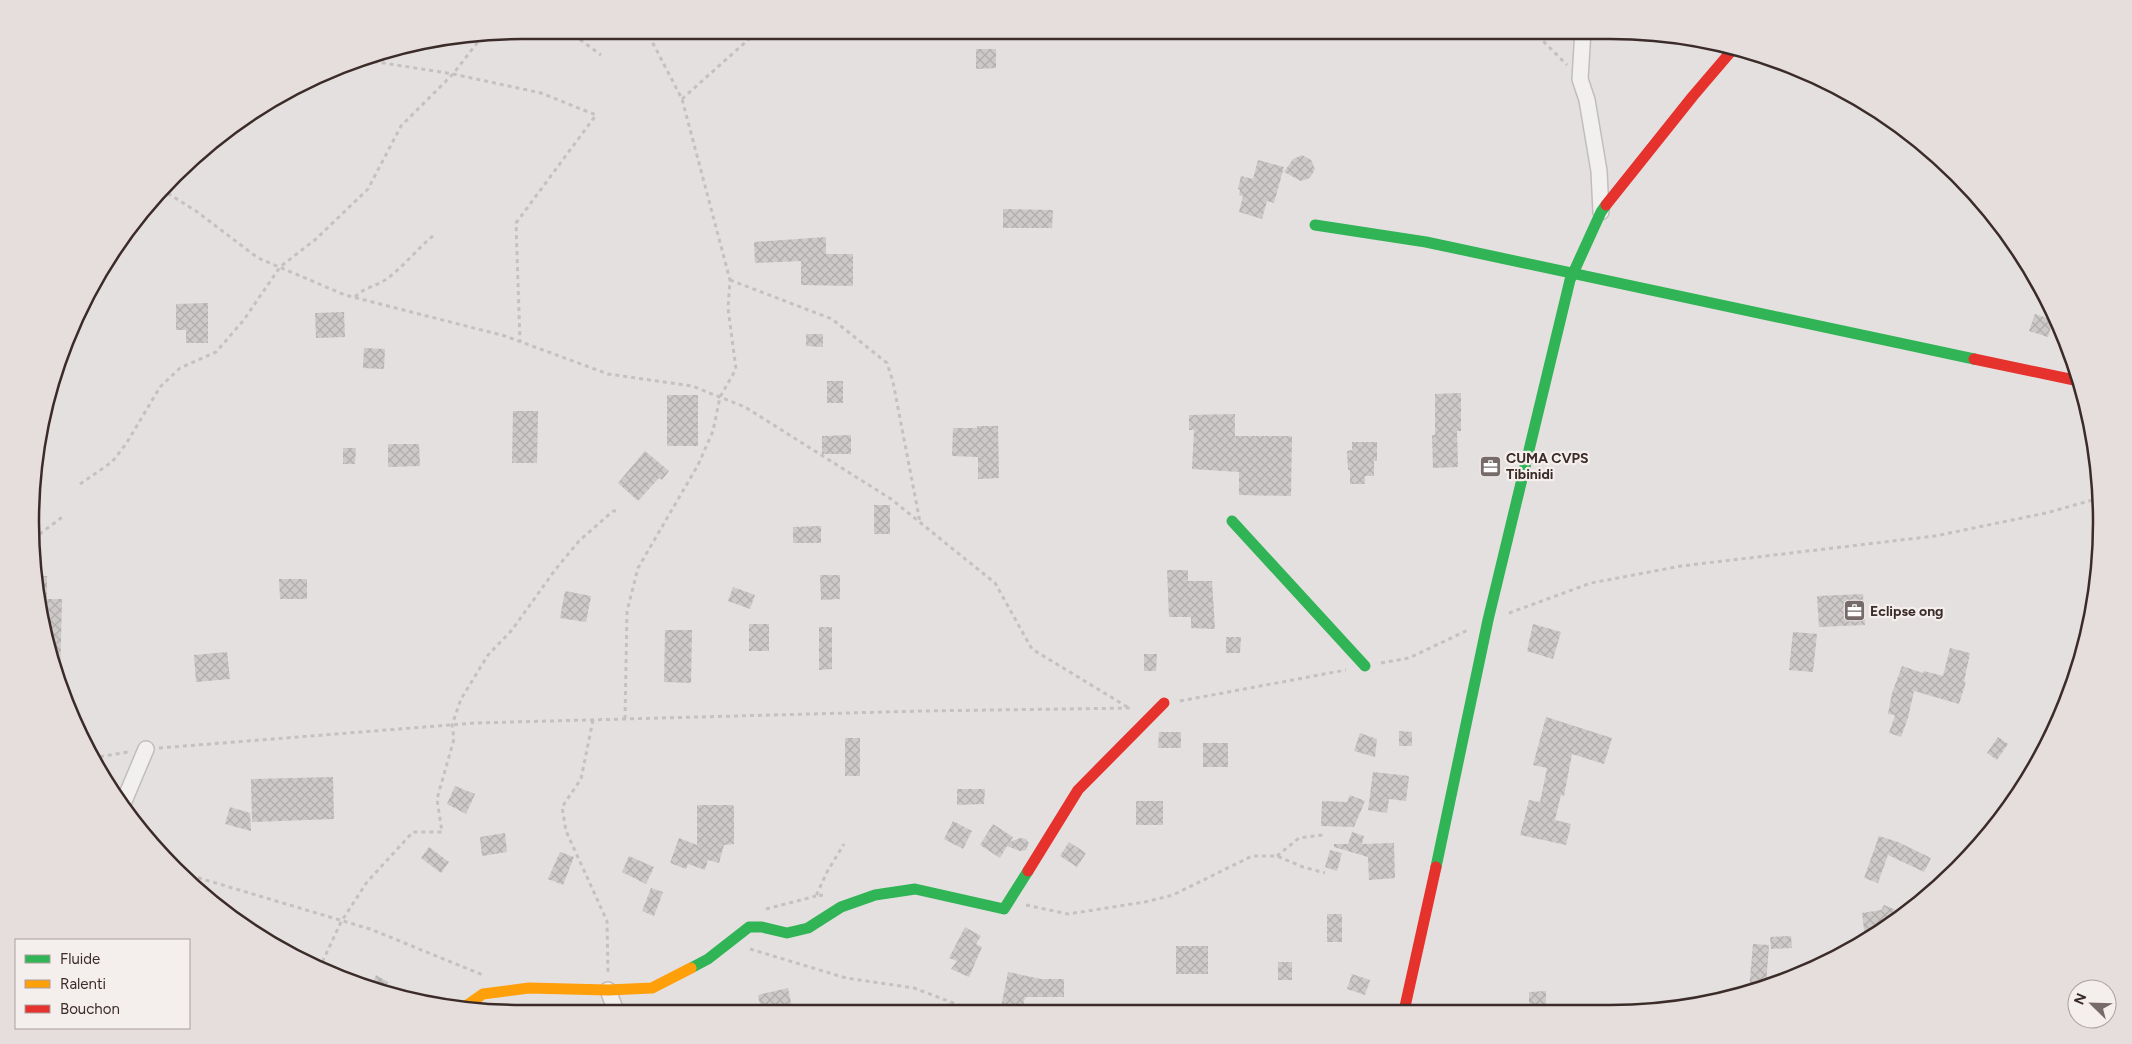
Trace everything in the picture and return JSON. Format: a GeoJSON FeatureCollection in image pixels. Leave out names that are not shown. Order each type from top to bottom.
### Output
{"type":"FeatureCollection","features":[{"type":"Feature","properties":{"kind":"street"},"geometry":{"type":"LineString","coordinates":[[1582,39],[1580,79],[1588,100],[1596,154],[1601,212]]}},
{"type":"Feature","properties":{"kind":"street"},"geometry":{"type":"LineString","coordinates":[[1405,1005],[1453,794],[1488,620],[1567,290],[1601,212],[1692,96],[1729,54]]}},
{"type":"Feature","properties":{"kind":"street"},"geometry":{"type":"LineString","coordinates":[[1315,224],[1426,242],[2072,381]]}},
{"type":"Feature","properties":{"kind":"street"},"geometry":{"type":"LineString","coordinates":[[1232,521],[1365,666]]}},
{"type":"Feature","properties":{"kind":"street"},"geometry":{"type":"LineString","coordinates":[[472,1002],[483,994],[545,987],[608,990],[652,988],[708,959],[749,926],[788,933],[808,928],[841,907],[875,895],[915,889],[1004,909],[1078,790],[1164,704]]}},
{"type":"Feature","properties":{"kind":"street"},"geometry":{"type":"LineString","coordinates":[[126,798],[146,749]]}},
{"type":"Feature","properties":{"kind":"street"},"geometry":{"type":"LineString","coordinates":[[608,990],[614,1005]]}},
{"type":"Feature","properties":{"kind":"path"},"geometry":{"type":"LineString","coordinates":[[579,39],[601,55]]}},
{"type":"Feature","properties":{"kind":"path"},"geometry":{"type":"LineString","coordinates":[[625,719],[627,611],[638,568],[698,465],[713,431],[720,397],[736,369],[728,308],[730,280],[682,99],[651,39]]}},
{"type":"Feature","properties":{"kind":"path"},"geometry":{"type":"LineString","coordinates":[[682,99],[749,39]]}},
{"type":"Feature","properties":{"kind":"path"},"geometry":{"type":"LineString","coordinates":[[1541,39],[1580,79]]}},
{"type":"Feature","properties":{"kind":"path"},"geometry":{"type":"LineString","coordinates":[[80,484],[112,462],[126,444],[160,387],[180,368],[216,352],[243,321],[280,267],[316,239],[368,190],[401,126],[454,74],[479,41]]}},
{"type":"Feature","properties":{"kind":"path"},"geometry":{"type":"LineString","coordinates":[[375,62],[454,74],[541,93],[596,115],[516,223],[520,342]]}},
{"type":"Feature","properties":{"kind":"path"},"geometry":{"type":"LineString","coordinates":[[168,193],[196,211],[258,258],[354,297],[505,336],[608,374],[692,386],[744,407],[891,499],[995,583],[1032,649],[1130,708]]}},
{"type":"Feature","properties":{"kind":"path"},"geometry":{"type":"LineString","coordinates":[[354,297],[365,288],[388,278],[420,246],[434,235]]}},
{"type":"Feature","properties":{"kind":"path"},"geometry":{"type":"LineString","coordinates":[[730,280],[832,318],[887,363],[893,382],[920,522]]}},
{"type":"Feature","properties":{"kind":"path"},"geometry":{"type":"LineString","coordinates":[[1164,704],[1409,658],[1488,620],[1591,584],[1627,576],[1681,566],[1934,536],[2046,513],[2092,500]]}},
{"type":"Feature","properties":{"kind":"path"},"geometry":{"type":"LineString","coordinates":[[322,961],[340,922],[367,882],[414,832],[442,832],[438,799],[454,739],[452,725],[461,699],[488,655],[512,630],[579,541],[613,511],[620,511]]}},
{"type":"Feature","properties":{"kind":"path"},"geometry":{"type":"LineString","coordinates":[[39,534],[65,515]]}},
{"type":"Feature","properties":{"kind":"path"},"geometry":{"type":"LineString","coordinates":[[99,757],[146,749],[452,725],[922,711],[1138,708]]}},
{"type":"Feature","properties":{"kind":"path"},"geometry":{"type":"LineString","coordinates":[[592,720],[582,779],[562,807],[566,831],[607,921],[608,990]]}},
{"type":"Feature","properties":{"kind":"path"},"geometry":{"type":"LineString","coordinates":[[1277,856],[1299,838],[1323,835]]}},
{"type":"Feature","properties":{"kind":"path"},"geometry":{"type":"LineString","coordinates":[[816,896],[827,872],[844,844]]}},
{"type":"Feature","properties":{"kind":"path"},"geometry":{"type":"LineString","coordinates":[[1008,902],[1068,914],[1145,902],[1172,895],[1252,856],[1277,856],[1303,867],[1325,873]]}},
{"type":"Feature","properties":{"kind":"path"},"geometry":{"type":"LineString","coordinates":[[195,878],[340,922],[370,929],[487,976]]}},
{"type":"Feature","properties":{"kind":"path"},"geometry":{"type":"LineString","coordinates":[[749,926],[768,908],[824,895]]}},
{"type":"Feature","properties":{"kind":"path"},"geometry":{"type":"LineString","coordinates":[[727,944],[767,953],[846,978],[914,988],[960,1005]]}},
{"type":"Feature","properties":{"kind":"path"},"geometry":{"type":"LineString","coordinates":[[949,1005],[952,1002]]}},
{"type":"Feature","properties":{"kind":"building"},"geometry":{"type":"Polygon","coordinates":[[[976,49],[996,49],[996,68],[976,69],[976,49]]]}},
{"type":"Feature","properties":{"kind":"building"},"geometry":{"type":"Polygon","coordinates":[[[1302,155],[1311,160],[1315,169],[1310,178],[1301,181],[1284,172],[1293,159],[1302,155]]]}},
{"type":"Feature","properties":{"kind":"building"},"geometry":{"type":"Polygon","coordinates":[[[1258,160],[1284,167],[1274,203],[1267,201],[1262,219],[1239,212],[1243,196],[1239,195],[1240,190],[1238,189],[1241,176],[1253,179],[1258,160]]]}},
{"type":"Feature","properties":{"kind":"building"},"geometry":{"type":"Polygon","coordinates":[[[1003,209],[1053,210],[1052,228],[1003,228],[1003,209]]]}},
{"type":"Feature","properties":{"kind":"building"},"geometry":{"type":"Polygon","coordinates":[[[826,237],[826,254],[853,254],[853,286],[801,285],[801,261],[755,263],[754,242],[826,237]]]}},
{"type":"Feature","properties":{"kind":"building"},"geometry":{"type":"Polygon","coordinates":[[[208,303],[208,343],[186,343],[186,330],[176,330],[176,304],[208,303]]]}},
{"type":"Feature","properties":{"kind":"building"},"geometry":{"type":"Polygon","coordinates":[[[344,312],[345,337],[316,338],[315,313],[344,312]]]}},
{"type":"Feature","properties":{"kind":"building"},"geometry":{"type":"Polygon","coordinates":[[[2035,314],[2048,318],[2051,326],[2048,337],[2029,331],[2035,314]]]}},
{"type":"Feature","properties":{"kind":"building"},"geometry":{"type":"Polygon","coordinates":[[[806,334],[823,334],[823,347],[806,346],[806,334]]]}},
{"type":"Feature","properties":{"kind":"building"},"geometry":{"type":"Polygon","coordinates":[[[364,348],[385,349],[384,369],[363,368],[364,348]]]}},
{"type":"Feature","properties":{"kind":"building"},"geometry":{"type":"Polygon","coordinates":[[[827,381],[843,381],[843,403],[827,403],[827,381]]]}},
{"type":"Feature","properties":{"kind":"building"},"geometry":{"type":"Polygon","coordinates":[[[1461,393],[1461,431],[1457,431],[1458,467],[1433,468],[1432,435],[1435,435],[1435,394],[1461,393]]]}},
{"type":"Feature","properties":{"kind":"building"},"geometry":{"type":"Polygon","coordinates":[[[667,395],[698,395],[698,446],[667,446],[667,395]]]}},
{"type":"Feature","properties":{"kind":"building"},"geometry":{"type":"Polygon","coordinates":[[[513,411],[538,411],[537,463],[512,463],[513,411]]]}},
{"type":"Feature","properties":{"kind":"building"},"geometry":{"type":"Polygon","coordinates":[[[1235,414],[1235,436],[1292,436],[1291,496],[1239,495],[1239,472],[1192,469],[1194,430],[1189,430],[1189,415],[1235,414]]]}},
{"type":"Feature","properties":{"kind":"building"},"geometry":{"type":"Polygon","coordinates":[[[977,426],[998,426],[999,478],[978,479],[978,457],[952,456],[953,428],[977,428],[977,426]]]}},
{"type":"Feature","properties":{"kind":"building"},"geometry":{"type":"Polygon","coordinates":[[[851,435],[851,454],[822,454],[822,436],[851,435]]]}},
{"type":"Feature","properties":{"kind":"building"},"geometry":{"type":"Polygon","coordinates":[[[1352,442],[1377,442],[1377,461],[1374,461],[1374,476],[1365,476],[1365,484],[1350,484],[1347,451],[1352,450],[1352,442]]]}},
{"type":"Feature","properties":{"kind":"building"},"geometry":{"type":"Polygon","coordinates":[[[388,444],[419,444],[420,466],[388,467],[388,444]]]}},
{"type":"Feature","properties":{"kind":"building"},"geometry":{"type":"Polygon","coordinates":[[[343,448],[356,448],[355,464],[343,464],[343,448]]]}},
{"type":"Feature","properties":{"kind":"building"},"geometry":{"type":"Polygon","coordinates":[[[645,451],[669,471],[662,480],[659,478],[638,501],[618,483],[645,451]]]}},
{"type":"Feature","properties":{"kind":"building"},"geometry":{"type":"Polygon","coordinates":[[[874,505],[890,505],[890,534],[874,534],[874,505]]]}},
{"type":"Feature","properties":{"kind":"building"},"geometry":{"type":"Polygon","coordinates":[[[821,526],[821,543],[793,543],[793,527],[821,526]]]}},
{"type":"Feature","properties":{"kind":"building"},"geometry":{"type":"Polygon","coordinates":[[[1167,570],[1188,570],[1188,581],[1212,581],[1215,629],[1191,628],[1191,617],[1169,617],[1167,570]]]}},
{"type":"Feature","properties":{"kind":"building"},"geometry":{"type":"Polygon","coordinates":[[[820,575],[840,575],[840,599],[821,600],[820,575]]]}},
{"type":"Feature","properties":{"kind":"building"},"geometry":{"type":"Polygon","coordinates":[[[42,576],[47,576],[47,599],[62,599],[60,665],[48,616],[42,576]]]}},
{"type":"Feature","properties":{"kind":"building"},"geometry":{"type":"Polygon","coordinates":[[[279,579],[307,579],[307,599],[280,599],[279,579]]]}},
{"type":"Feature","properties":{"kind":"building"},"geometry":{"type":"Polygon","coordinates":[[[733,587],[755,595],[750,609],[728,601],[733,587]]]}},
{"type":"Feature","properties":{"kind":"building"},"geometry":{"type":"Polygon","coordinates":[[[565,591],[591,596],[586,622],[560,618],[565,591]]]}},
{"type":"Feature","properties":{"kind":"building"},"geometry":{"type":"Polygon","coordinates":[[[1863,594],[1865,625],[1819,627],[1817,596],[1863,594]]]}},
{"type":"Feature","properties":{"kind":"building"},"geometry":{"type":"Polygon","coordinates":[[[749,624],[769,624],[769,651],[749,651],[749,624]]]}},
{"type":"Feature","properties":{"kind":"building"},"geometry":{"type":"Polygon","coordinates":[[[1533,624],[1561,632],[1553,659],[1527,651],[1533,624]]]}},
{"type":"Feature","properties":{"kind":"building"},"geometry":{"type":"Polygon","coordinates":[[[819,627],[832,627],[832,669],[819,670],[819,627]]]}},
{"type":"Feature","properties":{"kind":"building"},"geometry":{"type":"Polygon","coordinates":[[[665,630],[692,630],[691,683],[664,682],[665,630]]]}},
{"type":"Feature","properties":{"kind":"building"},"geometry":{"type":"Polygon","coordinates":[[[1793,632],[1817,634],[1813,672],[1789,670],[1793,632]]]}},
{"type":"Feature","properties":{"kind":"building"},"geometry":{"type":"Polygon","coordinates":[[[1226,637],[1241,637],[1240,653],[1226,653],[1226,637]]]}},
{"type":"Feature","properties":{"kind":"building"},"geometry":{"type":"Polygon","coordinates":[[[1950,648],[1970,653],[1964,682],[1966,682],[1959,704],[1914,691],[1908,718],[1901,737],[1889,733],[1895,715],[1888,714],[1892,693],[1902,666],[1923,673],[1924,671],[1943,676],[1950,648]]]}},
{"type":"Feature","properties":{"kind":"building"},"geometry":{"type":"Polygon","coordinates":[[[227,652],[230,679],[196,682],[194,655],[227,652]]]}},
{"type":"Feature","properties":{"kind":"building"},"geometry":{"type":"Polygon","coordinates":[[[1144,654],[1157,654],[1156,671],[1144,671],[1144,654]]]}},
{"type":"Feature","properties":{"kind":"building"},"geometry":{"type":"Polygon","coordinates":[[[1546,717],[1612,738],[1604,764],[1572,754],[1564,796],[1561,795],[1555,820],[1571,824],[1566,845],[1520,835],[1529,800],[1540,802],[1547,768],[1533,765],[1546,717]]]}},
{"type":"Feature","properties":{"kind":"building"},"geometry":{"type":"Polygon","coordinates":[[[1399,731],[1412,732],[1412,746],[1399,746],[1399,731]]]}},
{"type":"Feature","properties":{"kind":"building"},"geometry":{"type":"Polygon","coordinates":[[[1159,732],[1181,732],[1181,748],[1158,748],[1159,732]]]}},
{"type":"Feature","properties":{"kind":"building"},"geometry":{"type":"Polygon","coordinates":[[[1360,733],[1377,739],[1375,757],[1354,751],[1360,733]]]}},
{"type":"Feature","properties":{"kind":"building"},"geometry":{"type":"Polygon","coordinates":[[[1998,737],[2008,744],[1997,760],[1987,753],[1998,737]]]}},
{"type":"Feature","properties":{"kind":"building"},"geometry":{"type":"Polygon","coordinates":[[[845,738],[860,738],[860,776],[845,776],[845,738]]]}},
{"type":"Feature","properties":{"kind":"building"},"geometry":{"type":"Polygon","coordinates":[[[1203,743],[1228,743],[1228,767],[1203,767],[1203,743]]]}},
{"type":"Feature","properties":{"kind":"building"},"geometry":{"type":"Polygon","coordinates":[[[1373,772],[1409,776],[1406,801],[1389,799],[1387,813],[1368,810],[1373,772]]]}},
{"type":"Feature","properties":{"kind":"building"},"geometry":{"type":"Polygon","coordinates":[[[333,777],[334,819],[252,822],[251,779],[333,777]]]}},
{"type":"Feature","properties":{"kind":"building"},"geometry":{"type":"Polygon","coordinates":[[[455,786],[475,794],[466,814],[447,804],[455,786]]]}},
{"type":"Feature","properties":{"kind":"building"},"geometry":{"type":"Polygon","coordinates":[[[957,789],[985,789],[984,804],[957,805],[957,789]]]}},
{"type":"Feature","properties":{"kind":"building"},"geometry":{"type":"Polygon","coordinates":[[[1350,795],[1365,801],[1354,827],[1321,826],[1322,801],[1347,802],[1350,795]]]}},
{"type":"Feature","properties":{"kind":"building"},"geometry":{"type":"Polygon","coordinates":[[[1136,801],[1163,801],[1163,825],[1136,825],[1136,801]]]}},
{"type":"Feature","properties":{"kind":"building"},"geometry":{"type":"Polygon","coordinates":[[[697,805],[733,805],[734,807],[734,844],[724,845],[719,863],[708,860],[705,870],[688,864],[686,869],[670,863],[679,838],[697,845],[697,805]]]}},
{"type":"Feature","properties":{"kind":"building"},"geometry":{"type":"Polygon","coordinates":[[[230,807],[250,813],[251,831],[225,824],[230,807]]]}},
{"type":"Feature","properties":{"kind":"building"},"geometry":{"type":"Polygon","coordinates":[[[953,821],[972,831],[963,849],[944,839],[953,821]]]}},
{"type":"Feature","properties":{"kind":"building"},"geometry":{"type":"Polygon","coordinates":[[[993,824],[1013,837],[1010,842],[1020,838],[1026,839],[1029,843],[1026,850],[1020,851],[1007,846],[1000,858],[980,845],[993,824]]]}},
{"type":"Feature","properties":{"kind":"building"},"geometry":{"type":"Polygon","coordinates":[[[1352,832],[1364,836],[1362,844],[1394,843],[1395,878],[1369,880],[1368,857],[1334,847],[1334,844],[1348,844],[1352,832]]]}},
{"type":"Feature","properties":{"kind":"building"},"geometry":{"type":"Polygon","coordinates":[[[505,833],[507,852],[482,856],[480,837],[505,833]]]}},
{"type":"Feature","properties":{"kind":"building"},"geometry":{"type":"Polygon","coordinates":[[[1879,836],[1898,842],[1931,858],[1924,872],[1888,855],[1878,883],[1864,878],[1879,836]]]}},
{"type":"Feature","properties":{"kind":"building"},"geometry":{"type":"Polygon","coordinates":[[[1069,842],[1086,853],[1077,867],[1060,856],[1069,842]]]}},
{"type":"Feature","properties":{"kind":"building"},"geometry":{"type":"Polygon","coordinates":[[[429,847],[449,862],[441,873],[421,858],[429,847]]]}},
{"type":"Feature","properties":{"kind":"building"},"geometry":{"type":"Polygon","coordinates":[[[1330,850],[1342,853],[1337,871],[1325,867],[1330,850]]]}},
{"type":"Feature","properties":{"kind":"building"},"geometry":{"type":"Polygon","coordinates":[[[560,852],[574,857],[563,885],[548,879],[560,852]]]}},
{"type":"Feature","properties":{"kind":"building"},"geometry":{"type":"Polygon","coordinates":[[[629,856],[654,867],[646,884],[622,872],[629,856]]]}},
{"type":"Feature","properties":{"kind":"building"},"geometry":{"type":"Polygon","coordinates":[[[651,888],[663,892],[654,916],[642,911],[651,888]]]}},
{"type":"Feature","properties":{"kind":"building"},"geometry":{"type":"Polygon","coordinates":[[[1884,905],[1897,910],[1864,933],[1862,913],[1881,910],[1884,905]]]}},
{"type":"Feature","properties":{"kind":"building"},"geometry":{"type":"Polygon","coordinates":[[[1327,914],[1342,914],[1342,942],[1327,942],[1327,914]]]}},
{"type":"Feature","properties":{"kind":"building"},"geometry":{"type":"Polygon","coordinates":[[[965,927],[981,936],[976,944],[982,947],[969,977],[951,969],[957,961],[949,958],[965,927]]]}},
{"type":"Feature","properties":{"kind":"building"},"geometry":{"type":"Polygon","coordinates":[[[1791,936],[1792,948],[1771,949],[1770,937],[1791,936]]]}},
{"type":"Feature","properties":{"kind":"building"},"geometry":{"type":"Polygon","coordinates":[[[1753,944],[1769,945],[1766,979],[1749,985],[1753,944]]]}},
{"type":"Feature","properties":{"kind":"building"},"geometry":{"type":"Polygon","coordinates":[[[1176,946],[1208,946],[1208,974],[1176,974],[1176,946]]]}},
{"type":"Feature","properties":{"kind":"building"},"geometry":{"type":"Polygon","coordinates":[[[1278,962],[1292,962],[1292,980],[1278,980],[1278,962]]]}},
{"type":"Feature","properties":{"kind":"building"},"geometry":{"type":"Polygon","coordinates":[[[1008,972],[1041,979],[1064,979],[1064,997],[1025,997],[1023,1005],[1001,1005],[1008,972]]]}},
{"type":"Feature","properties":{"kind":"building"},"geometry":{"type":"Polygon","coordinates":[[[1352,974],[1370,980],[1365,995],[1347,989],[1352,974]]]}},
{"type":"Feature","properties":{"kind":"building"},"geometry":{"type":"Polygon","coordinates":[[[376,975],[388,982],[386,986],[373,982],[376,975]]]}},
{"type":"Feature","properties":{"kind":"building"},"geometry":{"type":"Polygon","coordinates":[[[788,988],[791,1005],[760,1005],[758,995],[788,988]]]}},
{"type":"Feature","properties":{"kind":"building"},"geometry":{"type":"Polygon","coordinates":[[[1546,991],[1546,1005],[1529,1005],[1529,992],[1546,991]]]}},
{"type":"Feature","properties":{"kind":"traffic: fast"},"geometry":{"type":"LineString","coordinates":[[1436,867],[1488,620],[1570,280],[1606,205]]}},
{"type":"Feature","properties":{"kind":"traffic: fast"},"geometry":{"type":"LineString","coordinates":[[1315,225],[1426,242],[1974,359]]}},
{"type":"Feature","properties":{"kind":"traffic: fast"},"geometry":{"type":"LineString","coordinates":[[1232,521],[1365,666]]}},
{"type":"Feature","properties":{"kind":"traffic: fast"},"geometry":{"type":"LineString","coordinates":[[691,968],[708,959],[749,927],[762,927],[787,933],[808,928],[841,907],[875,895],[915,889],[1004,909],[1028,871]]}},
{"type":"Feature","properties":{"kind":"traffic: slow"},"geometry":{"type":"LineString","coordinates":[[471,1002],[483,994],[529,988],[608,990],[652,988],[691,968]]}},
{"type":"Feature","properties":{"kind":"traffic: jam"},"geometry":{"type":"LineString","coordinates":[[1606,205],[1729,54]]}},
{"type":"Feature","properties":{"kind":"traffic: jam"},"geometry":{"type":"LineString","coordinates":[[1974,359],[2072,379]]}},
{"type":"Feature","properties":{"kind":"traffic: jam"},"geometry":{"type":"LineString","coordinates":[[1028,871],[1078,790],[1164,703]]}},
{"type":"Feature","properties":{"kind":"traffic: jam"},"geometry":{"type":"LineString","coordinates":[[1405,1005],[1436,867]]}},
{"type":"Feature","properties":{"kind":"place","name":"CUMA CVPS Tibinidi"},"geometry":{"type":"Point","coordinates":[1490,466]}},
{"type":"Feature","properties":{"kind":"place","name":"Eclipse ong"},"geometry":{"type":"Point","coordinates":[1854,611]}}]}
